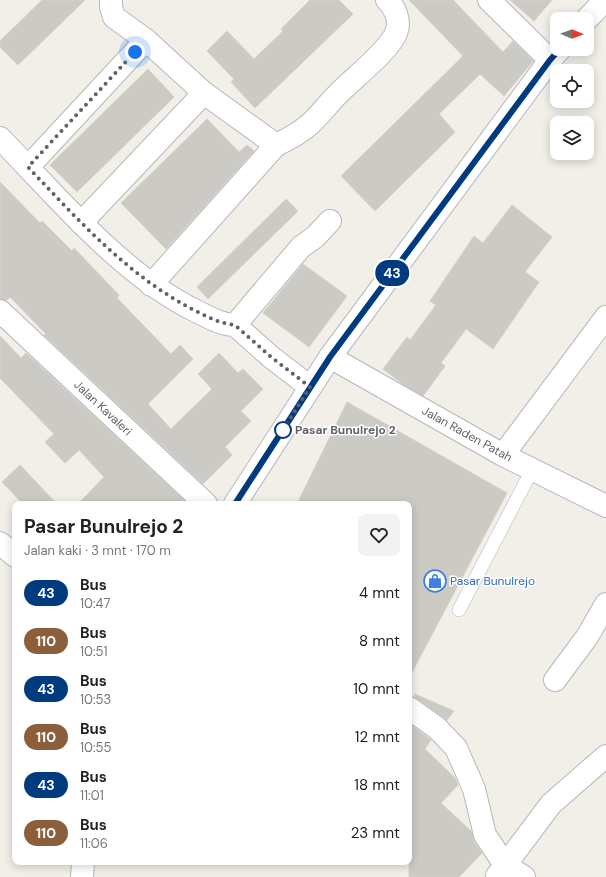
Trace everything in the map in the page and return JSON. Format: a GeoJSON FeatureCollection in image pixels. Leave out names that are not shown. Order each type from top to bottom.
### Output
{"type":"FeatureCollection","features":[{"type":"Feature","properties":{"kind":"street"},"geometry":{"type":"LineString","coordinates":[[111,0],[111,7],[114,17],[146,40],[204,93],[276,145]]}},
{"type":"Feature","properties":{"kind":"street"},"geometry":{"type":"LineString","coordinates":[[151,285],[276,145],[292,138],[310,124],[337,95],[387,47],[397,31],[398,18],[391,4],[387,0]]}},
{"type":"Feature","properties":{"kind":"street"},"geometry":{"type":"LineString","coordinates":[[489,0],[550,50]]}},
{"type":"Feature","properties":{"kind":"street"},"geometry":{"type":"LineString","coordinates":[[594,12],[605,0]]}},
{"type":"Feature","properties":{"kind":"street"},"geometry":{"type":"LineString","coordinates":[[28,167],[146,40]]}},
{"type":"Feature","properties":{"kind":"street"},"geometry":{"type":"LineString","coordinates":[[237,501],[330,357],[554,56]]}},
{"type":"Feature","properties":{"kind":"street"},"geometry":{"type":"LineString","coordinates":[[81,223],[204,93]]}},
{"type":"Feature","properties":{"kind":"street"},"geometry":{"type":"LineString","coordinates":[[0,138],[81,223],[151,285],[187,307],[213,320],[226,325],[235,325],[271,357],[310,387]]}},
{"type":"Feature","properties":{"kind":"street"},"geometry":{"type":"LineString","coordinates":[[235,325],[301,247],[315,237],[330,221]]}},
{"type":"Feature","properties":{"kind":"street","name":"Jalan Kavaleri"},"geometry":{"type":"LineString","coordinates":[[0,311],[203,501]]}},
{"type":"Feature","properties":{"kind":"street"},"geometry":{"type":"LineString","coordinates":[[503,455],[606,317]]}},
{"type":"Feature","properties":{"kind":"street","name":"Jalan Raden Patah"},"geometry":{"type":"LineString","coordinates":[[330,357],[503,455],[606,506]]}},
{"type":"Feature","properties":{"kind":"street"},"geometry":{"type":"LineString","coordinates":[[0,543],[12,553]]}},
{"type":"Feature","properties":{"kind":"street"},"geometry":{"type":"LineString","coordinates":[[555,680],[587,637],[606,604]]}},
{"type":"Feature","properties":{"kind":"street"},"geometry":{"type":"LineString","coordinates":[[412,710],[436,728],[456,748],[474,789],[485,835],[501,871]]}},
{"type":"Feature","properties":{"kind":"street"},"geometry":{"type":"LineString","coordinates":[[501,871],[551,804],[606,756]]}},
{"type":"Feature","properties":{"kind":"street"},"geometry":{"type":"LineString","coordinates":[[82,877],[83,865]]}},
{"type":"Feature","properties":{"kind":"street"},"geometry":{"type":"LineString","coordinates":[[501,871],[524,877]]}},
{"type":"Feature","properties":{"kind":"lane"},"geometry":{"type":"LineString","coordinates":[[459,610],[532,470]]}},
{"type":"Feature","properties":{"kind":"building"},"geometry":{"type":"Polygon","coordinates":[[[42,0],[85,0],[18,65],[0,47],[0,41],[42,0]]]}},
{"type":"Feature","properties":{"kind":"building"},"geometry":{"type":"Polygon","coordinates":[[[310,0],[339,0],[353,14],[255,108],[231,82],[234,79],[207,51],[227,31],[254,59],[283,31],[281,29],[310,0]]]}},
{"type":"Feature","properties":{"kind":"building"},"geometry":{"type":"Polygon","coordinates":[[[409,0],[453,0],[503,52],[513,41],[533,61],[504,96],[480,74],[439,114],[455,132],[375,211],[341,176],[463,56],[409,0]]]}},
{"type":"Feature","properties":{"kind":"building"},"geometry":{"type":"Polygon","coordinates":[[[510,0],[552,0],[534,21],[510,0]]]}},
{"type":"Feature","properties":{"kind":"building"},"geometry":{"type":"Polygon","coordinates":[[[148,69],[174,97],[77,192],[50,165],[148,69]]]}},
{"type":"Feature","properties":{"kind":"building"},"geometry":{"type":"Polygon","coordinates":[[[207,119],[239,152],[247,145],[254,151],[166,249],[121,203],[207,119]]]}},
{"type":"Feature","properties":{"kind":"building"},"geometry":{"type":"Polygon","coordinates":[[[0,182],[40,223],[42,221],[72,251],[74,248],[119,295],[117,298],[171,354],[180,345],[193,359],[148,404],[171,429],[212,389],[198,374],[219,353],[238,373],[243,369],[263,389],[241,411],[251,421],[225,447],[232,455],[203,484],[44,335],[46,334],[10,297],[6,301],[0,299],[0,182]]]}},
{"type":"Feature","properties":{"kind":"building"},"geometry":{"type":"Polygon","coordinates":[[[286,199],[298,211],[208,299],[197,287],[286,199]]]}},
{"type":"Feature","properties":{"kind":"building"},"geometry":{"type":"Polygon","coordinates":[[[512,205],[552,237],[525,272],[539,282],[493,349],[466,329],[441,363],[445,366],[423,396],[404,385],[383,369],[407,337],[410,340],[436,305],[430,301],[474,236],[483,243],[512,205]]]}},
{"type":"Feature","properties":{"kind":"building"},"geometry":{"type":"Polygon","coordinates":[[[303,264],[347,296],[309,347],[263,313],[303,264]]]}},
{"type":"Feature","properties":{"kind":"building"},"geometry":{"type":"Polygon","coordinates":[[[0,336],[21,358],[26,353],[185,501],[81,501],[104,477],[79,450],[65,463],[45,442],[54,434],[0,378],[0,336]]]}},
{"type":"Feature","properties":{"kind":"building","name":"Pasar Bunulrejo"},"geometry":{"type":"Polygon","coordinates":[[[347,402],[507,493],[412,672],[412,501],[298,501],[347,402]]]}},
{"type":"Feature","properties":{"kind":"building"},"geometry":{"type":"Polygon","coordinates":[[[20,465],[54,501],[20,501],[2,482],[20,465]]]}},
{"type":"Feature","properties":{"kind":"building"},"geometry":{"type":"Polygon","coordinates":[[[415,694],[454,711],[447,720],[414,697],[415,694]]]}},
{"type":"Feature","properties":{"kind":"building"},"geometry":{"type":"Polygon","coordinates":[[[412,725],[431,740],[425,749],[455,778],[458,785],[441,803],[472,832],[474,842],[482,853],[459,877],[409,877],[409,865],[412,865],[412,725]]]}},
{"type":"Feature","properties":{"kind":"bus line","name":"43"},"geometry":{"type":"LineString","coordinates":[[237,501],[330,357],[554,56]]}},
{"type":"Feature","properties":{"kind":"place","name":"Pasar Bunulrejo 2"},"geometry":{"type":"Point","coordinates":[283,430]}},
{"type":"Feature","properties":{"kind":"place","name":"Pasar Bunulrejo"},"geometry":{"type":"Point","coordinates":[435,581]}},
{"type":"Feature","properties":{"kind":"route"},"geometry":{"type":"LineString","coordinates":[[135,52],[28,167],[81,223],[151,285],[187,307],[213,320],[226,325],[235,325],[271,357],[298,376],[310,387],[283,430]]}}]}
